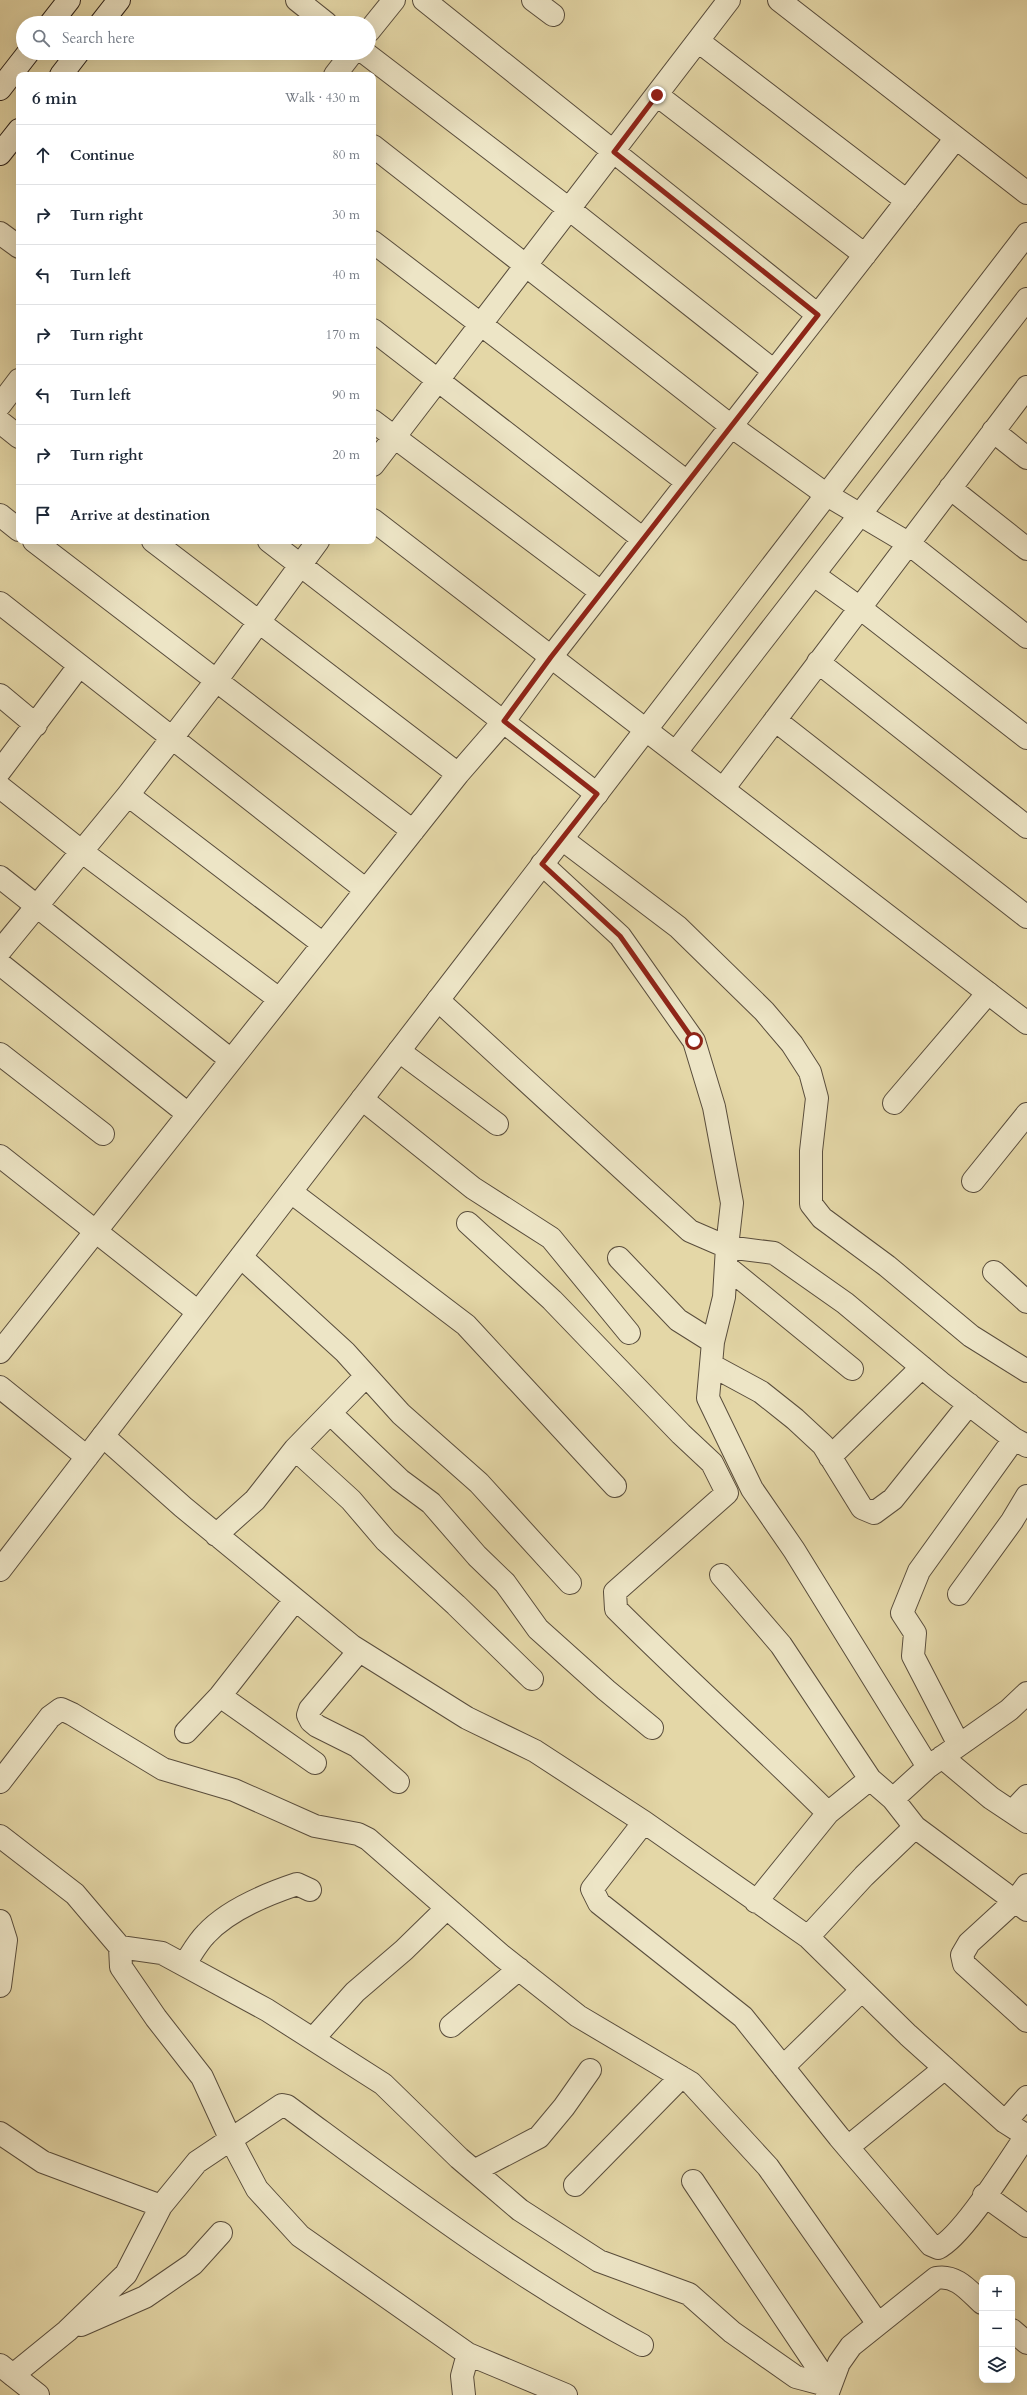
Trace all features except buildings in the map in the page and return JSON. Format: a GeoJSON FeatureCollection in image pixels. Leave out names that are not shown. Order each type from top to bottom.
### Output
{"type":"FeatureCollection","features":[{"type":"Feature","properties":{"kind":"street"},"geometry":{"type":"LineString","coordinates":[[56,16],[69,0]]}},
{"type":"Feature","properties":{"kind":"street"},"geometry":{"type":"LineString","coordinates":[[106,16],[119,0]]}},
{"type":"Feature","properties":{"kind":"street"},"geometry":{"type":"LineString","coordinates":[[297,0],[317,16]]}},
{"type":"Feature","properties":{"kind":"street"},"geometry":{"type":"LineString","coordinates":[[376,22],[394,0]]}},
{"type":"Feature","properties":{"kind":"street"},"geometry":{"type":"LineString","coordinates":[[424,0],[818,315]]}},
{"type":"Feature","properties":{"kind":"street"},"geometry":{"type":"LineString","coordinates":[[533,0],[553,15]]}},
{"type":"Feature","properties":{"kind":"street"},"geometry":{"type":"LineString","coordinates":[[376,461],[479,324],[526,267],[730,0]]}},
{"type":"Feature","properties":{"kind":"street"},"geometry":{"type":"LineString","coordinates":[[779,0],[1027,193]]}},
{"type":"Feature","properties":{"kind":"street"},"geometry":{"type":"LineString","coordinates":[[698,41],[907,201]]}},
{"type":"Feature","properties":{"kind":"street"},"geometry":{"type":"LineString","coordinates":[[0,89],[23,60]]}},
{"type":"Feature","properties":{"kind":"street"},"geometry":{"type":"LineString","coordinates":[[63,72],[73,60]]}},
{"type":"Feature","properties":{"kind":"street"},"geometry":{"type":"LineString","coordinates":[[337,72],[347,60]]}},
{"type":"Feature","properties":{"kind":"street"},"geometry":{"type":"LineString","coordinates":[[374,60],[569,209],[774,371]]}},
{"type":"Feature","properties":{"kind":"street"},"geometry":{"type":"LineString","coordinates":[[657,95],[865,255]]}},
{"type":"Feature","properties":{"kind":"street"},"geometry":{"type":"LineString","coordinates":[[0,154],[16,134]]}},
{"type":"Feature","properties":{"kind":"street"},"geometry":{"type":"LineString","coordinates":[[0,1352],[458,774],[504,721],[601,592],[956,138]]}},
{"type":"Feature","properties":{"kind":"street"},"geometry":{"type":"LineString","coordinates":[[376,148],[731,426],[826,495],[908,543],[1027,637]]}},
{"type":"Feature","properties":{"kind":"street"},"geometry":{"type":"LineString","coordinates":[[0,233],[16,245]]}},
{"type":"Feature","properties":{"kind":"street"},"geometry":{"type":"LineString","coordinates":[[0,1570],[1027,234]]}},
{"type":"Feature","properties":{"kind":"street"},"geometry":{"type":"LineString","coordinates":[[376,244],[687,482]]}},
{"type":"Feature","properties":{"kind":"street"},"geometry":{"type":"LineString","coordinates":[[676,752],[1027,299]]}},
{"type":"Feature","properties":{"kind":"street"},"geometry":{"type":"LineString","coordinates":[[376,332],[643,539]]}},
{"type":"Feature","properties":{"kind":"street"},"geometry":{"type":"LineString","coordinates":[[0,405],[16,384]]}},
{"type":"Feature","properties":{"kind":"street"},"geometry":{"type":"LineString","coordinates":[[723,789],[1027,387]]}},
{"type":"Feature","properties":{"kind":"street"},"geometry":{"type":"LineString","coordinates":[[0,422],[16,435]]}},
{"type":"Feature","properties":{"kind":"street"},"geometry":{"type":"LineString","coordinates":[[376,423],[601,592]]}},
{"type":"Feature","properties":{"kind":"street"},"geometry":{"type":"LineString","coordinates":[[993,431],[1027,458]]}},
{"type":"Feature","properties":{"kind":"street"},"geometry":{"type":"LineString","coordinates":[[950,488],[1027,548]]}},
{"type":"Feature","properties":{"kind":"street"},"geometry":{"type":"LineString","coordinates":[[0,515],[16,528]]}},
{"type":"Feature","properties":{"kind":"street"},"geometry":{"type":"LineString","coordinates":[[376,522],[1027,1023]]}},
{"type":"Feature","properties":{"kind":"street"},"geometry":{"type":"LineString","coordinates":[[38,544],[413,831]]}},
{"type":"Feature","properties":{"kind":"street"},"geometry":{"type":"LineString","coordinates":[[157,544],[458,774]]}},
{"type":"Feature","properties":{"kind":"street"},"geometry":{"type":"LineString","coordinates":[[273,544],[597,794]]}},
{"type":"Feature","properties":{"kind":"street"},"geometry":{"type":"LineString","coordinates":[[0,951],[80,851],[128,796],[216,681],[316,544]]}},
{"type":"Feature","properties":{"kind":"street"},"geometry":{"type":"LineString","coordinates":[[814,575],[860,608],[1027,738]]}},
{"type":"Feature","properties":{"kind":"street"},"geometry":{"type":"LineString","coordinates":[[0,603],[79,666],[173,737],[366,890]]}},
{"type":"Feature","properties":{"kind":"street"},"geometry":{"type":"LineString","coordinates":[[818,662],[1027,827]]}},
{"type":"Feature","properties":{"kind":"street"},"geometry":{"type":"LineString","coordinates":[[0,772],[79,666]]}},
{"type":"Feature","properties":{"kind":"street"},"geometry":{"type":"LineString","coordinates":[[0,695],[36,724]]}},
{"type":"Feature","properties":{"kind":"street"},"geometry":{"type":"LineString","coordinates":[[775,720],[1027,916]]}},
{"type":"Feature","properties":{"kind":"street"},"geometry":{"type":"LineString","coordinates":[[0,787],[80,851],[279,999]]}},
{"type":"Feature","properties":{"kind":"street"},"geometry":{"type":"LineString","coordinates":[[128,796],[323,944]]}},
{"type":"Feature","properties":{"kind":"street"},"geometry":{"type":"LineString","coordinates":[[562,839],[678,927],[764,1011],[792,1044],[810,1072],[817,1098],[811,1152],[811,1204],[822,1218],[887,1266],[971,1336],[1027,1371]]}},
{"type":"Feature","properties":{"kind":"street"},"geometry":{"type":"LineString","coordinates":[[542,864],[620,936],[694,1041],[714,1107],[732,1203],[724,1297],[713,1342],[713,1366],[708,1398],[752,1488],[794,1550],[943,1756],[991,1798],[1020,1817],[1027,1796]]}},
{"type":"Feature","properties":{"kind":"street"},"geometry":{"type":"LineString","coordinates":[[0,877],[231,1060]]}},
{"type":"Feature","properties":{"kind":"street"},"geometry":{"type":"LineString","coordinates":[[0,964],[188,1114]]}},
{"type":"Feature","properties":{"kind":"street"},"geometry":{"type":"LineString","coordinates":[[894,1103],[988,993]]}},
{"type":"Feature","properties":{"kind":"street"},"geometry":{"type":"LineString","coordinates":[[438,1000],[690,1231],[727,1257],[852,1368]]}},
{"type":"Feature","properties":{"kind":"street"},"geometry":{"type":"LineString","coordinates":[[399,1051],[497,1124]]}},
{"type":"Feature","properties":{"kind":"street"},"geometry":{"type":"LineString","coordinates":[[0,1054],[103,1134]]}},
{"type":"Feature","properties":{"kind":"street"},"geometry":{"type":"LineString","coordinates":[[362,1099],[473,1188],[551,1238],[630,1333]]}},
{"type":"Feature","properties":{"kind":"street"},"geometry":{"type":"LineString","coordinates":[[973,1181],[1027,1114]]}},
{"type":"Feature","properties":{"kind":"street"},"geometry":{"type":"LineString","coordinates":[[0,1156],[96,1230],[198,1312]]}},
{"type":"Feature","properties":{"kind":"street"},"geometry":{"type":"LineString","coordinates":[[291,1192],[466,1325],[615,1486]]}},
{"type":"Feature","properties":{"kind":"street"},"geometry":{"type":"LineString","coordinates":[[468,1222],[552,1300],[681,1434],[712,1462],[727,1492],[615,1592],[616,1609],[663,1656],[760,1745],[828,1814]]}},
{"type":"Feature","properties":{"kind":"street"},"geometry":{"type":"LineString","coordinates":[[727,1257],[774,1253],[845,1303],[922,1367],[1021,1443],[919,1571],[902,1613],[915,1633],[913,1656],[943,1756]]}},
{"type":"Feature","properties":{"kind":"street"},"geometry":{"type":"LineString","coordinates":[[241,1257],[345,1352],[402,1414],[479,1483],[570,1583]]}},
{"type":"Feature","properties":{"kind":"street"},"geometry":{"type":"LineString","coordinates":[[619,1258],[678,1320],[713,1342]]}},
{"type":"Feature","properties":{"kind":"street"},"geometry":{"type":"LineString","coordinates":[[994,1272],[1027,1302]]}},
{"type":"Feature","properties":{"kind":"street"},"geometry":{"type":"LineString","coordinates":[[713,1366],[766,1396],[796,1419],[823,1445],[862,1508],[874,1513],[893,1499],[969,1404]]}},
{"type":"Feature","properties":{"kind":"street"},"geometry":{"type":"LineString","coordinates":[[830,1457],[922,1367]]}},
{"type":"Feature","properties":{"kind":"street"},"geometry":{"type":"LineString","coordinates":[[216,1535],[255,1500],[295,1449],[366,1376]]}},
{"type":"Feature","properties":{"kind":"street"},"geometry":{"type":"LineString","coordinates":[[0,1387],[88,1456]]}},
{"type":"Feature","properties":{"kind":"street"},"geometry":{"type":"LineString","coordinates":[[330,1412],[400,1480],[431,1504],[477,1556],[505,1583],[538,1629],[606,1690],[652,1728]]}},
{"type":"Feature","properties":{"kind":"street"},"geometry":{"type":"LineString","coordinates":[[103,1436],[216,1535],[359,1651],[468,1718],[535,1751],[644,1822],[808,1937],[945,2068],[1005,2122],[1027,2136],[962,2227],[945,2245],[938,2248],[931,2245],[848,2147],[743,2017],[599,1903],[595,1898],[592,1889],[644,1822]]}},
{"type":"Feature","properties":{"kind":"street"},"geometry":{"type":"LineString","coordinates":[[295,1449],[351,1500],[386,1541],[456,1605],[532,1679]]}},
{"type":"Feature","properties":{"kind":"street"},"geometry":{"type":"LineString","coordinates":[[959,1594],[1012,1521],[1027,1496]]}},
{"type":"Feature","properties":{"kind":"street"},"geometry":{"type":"LineString","coordinates":[[722,1575],[781,1645],[870,1779],[893,1799],[915,1827],[1023,1899],[969,1943],[962,1955],[964,1964],[1027,2021]]}},
{"type":"Feature","properties":{"kind":"street"},"geometry":{"type":"LineString","coordinates":[[186,1732],[220,1696],[295,1600]]}},
{"type":"Feature","properties":{"kind":"street"},"geometry":{"type":"LineString","coordinates":[[359,1651],[310,1709],[308,1715],[311,1721],[318,1726],[356,1746],[398,1782]]}},
{"type":"Feature","properties":{"kind":"street"},"geometry":{"type":"LineString","coordinates":[[893,1799],[943,1756],[1009,1710],[1027,1693]]}},
{"type":"Feature","properties":{"kind":"street"},"geometry":{"type":"LineString","coordinates":[[220,1696],[315,1763]]}},
{"type":"Feature","properties":{"kind":"street"},"geometry":{"type":"LineString","coordinates":[[0,1782],[50,1716],[60,1709],[72,1714],[163,1768],[234,1790],[315,1826],[358,1834],[368,1839],[519,1969],[578,2016],[691,2083],[768,2167],[878,2324]]}},
{"type":"Feature","properties":{"kind":"street"},"geometry":{"type":"LineString","coordinates":[[756,1902],[828,1814],[870,1779]]}},
{"type":"Feature","properties":{"kind":"street"},"geometry":{"type":"LineString","coordinates":[[808,1937],[864,1876],[915,1827]]}},
{"type":"Feature","properties":{"kind":"street"},"geometry":{"type":"LineString","coordinates":[[0,1836],[75,1894],[120,1947],[121,1967],[156,2018],[202,2078],[230,2138],[257,2189],[300,2236],[468,2354],[566,2395]]}},
{"type":"Feature","properties":{"kind":"street"},"geometry":{"type":"LineString","coordinates":[[184,1965],[206,1934],[244,1906],[276,1891],[297,1884],[310,1890]]}},
{"type":"Feature","properties":{"kind":"street"},"geometry":{"type":"LineString","coordinates":[[313,2039],[356,1992],[404,1950],[447,1908]]}},
{"type":"Feature","properties":{"kind":"street"},"geometry":{"type":"LineString","coordinates":[[0,1921],[6,1940],[0,1986]]}},
{"type":"Feature","properties":{"kind":"street"},"geometry":{"type":"LineString","coordinates":[[120,1947],[162,1953],[261,2006],[383,2084],[474,2171],[520,2210],[599,2261],[689,2294],[732,2332],[796,2377],[829,2390]]}},
{"type":"Feature","properties":{"kind":"street"},"geometry":{"type":"LineString","coordinates":[[451,2026],[519,1969]]}},
{"type":"Feature","properties":{"kind":"street"},"geometry":{"type":"LineString","coordinates":[[783,2067],[862,1990]]}},
{"type":"Feature","properties":{"kind":"street"},"geometry":{"type":"LineString","coordinates":[[848,2147],[945,2068]]}},
{"type":"Feature","properties":{"kind":"street"},"geometry":{"type":"LineString","coordinates":[[474,2171],[539,2137],[564,2107],[590,2070]]}},
{"type":"Feature","properties":{"kind":"street"},"geometry":{"type":"LineString","coordinates":[[575,2185],[681,2077]]}},
{"type":"Feature","properties":{"kind":"street"},"geometry":{"type":"LineString","coordinates":[[1005,2122],[1027,2097]]}},
{"type":"Feature","properties":{"kind":"street"},"geometry":{"type":"LineString","coordinates":[[67,2331],[126,2274],[160,2206],[197,2162],[277,2106],[287,2106],[444,2221],[586,2316],[642,2345]]}},
{"type":"Feature","properties":{"kind":"street"},"geometry":{"type":"LineString","coordinates":[[1,2136],[43,2162],[160,2206]]}},
{"type":"Feature","properties":{"kind":"street"},"geometry":{"type":"LineString","coordinates":[[693,2181],[829,2390]]}},
{"type":"Feature","properties":{"kind":"street"},"geometry":{"type":"LineString","coordinates":[[984,2195],[1027,2226]]}},
{"type":"Feature","properties":{"kind":"street"},"geometry":{"type":"LineString","coordinates":[[38,2395],[6,2370],[67,2331],[145,2297],[193,2264],[221,2233]]}},
{"type":"Feature","properties":{"kind":"street"},"geometry":{"type":"LineString","coordinates":[[938,2248],[945,2276]]}},
{"type":"Feature","properties":{"kind":"street"},"geometry":{"type":"LineString","coordinates":[[829,2390],[839,2363],[851,2346],[936,2278],[945,2276],[957,2281],[979,2300]]}},
{"type":"Feature","properties":{"kind":"street"},"geometry":{"type":"LineString","coordinates":[[1015,2333],[1027,2343]]}},
{"type":"Feature","properties":{"kind":"street"},"geometry":{"type":"LineString","coordinates":[[464,2395],[462,2376],[468,2354]]}},
{"type":"Feature","properties":{"kind":"route"},"geometry":{"type":"LineString","coordinates":[[657,95],[614,152],[818,315],[551,657],[504,721],[597,794],[542,864],[620,936],[694,1041]]}}]}
